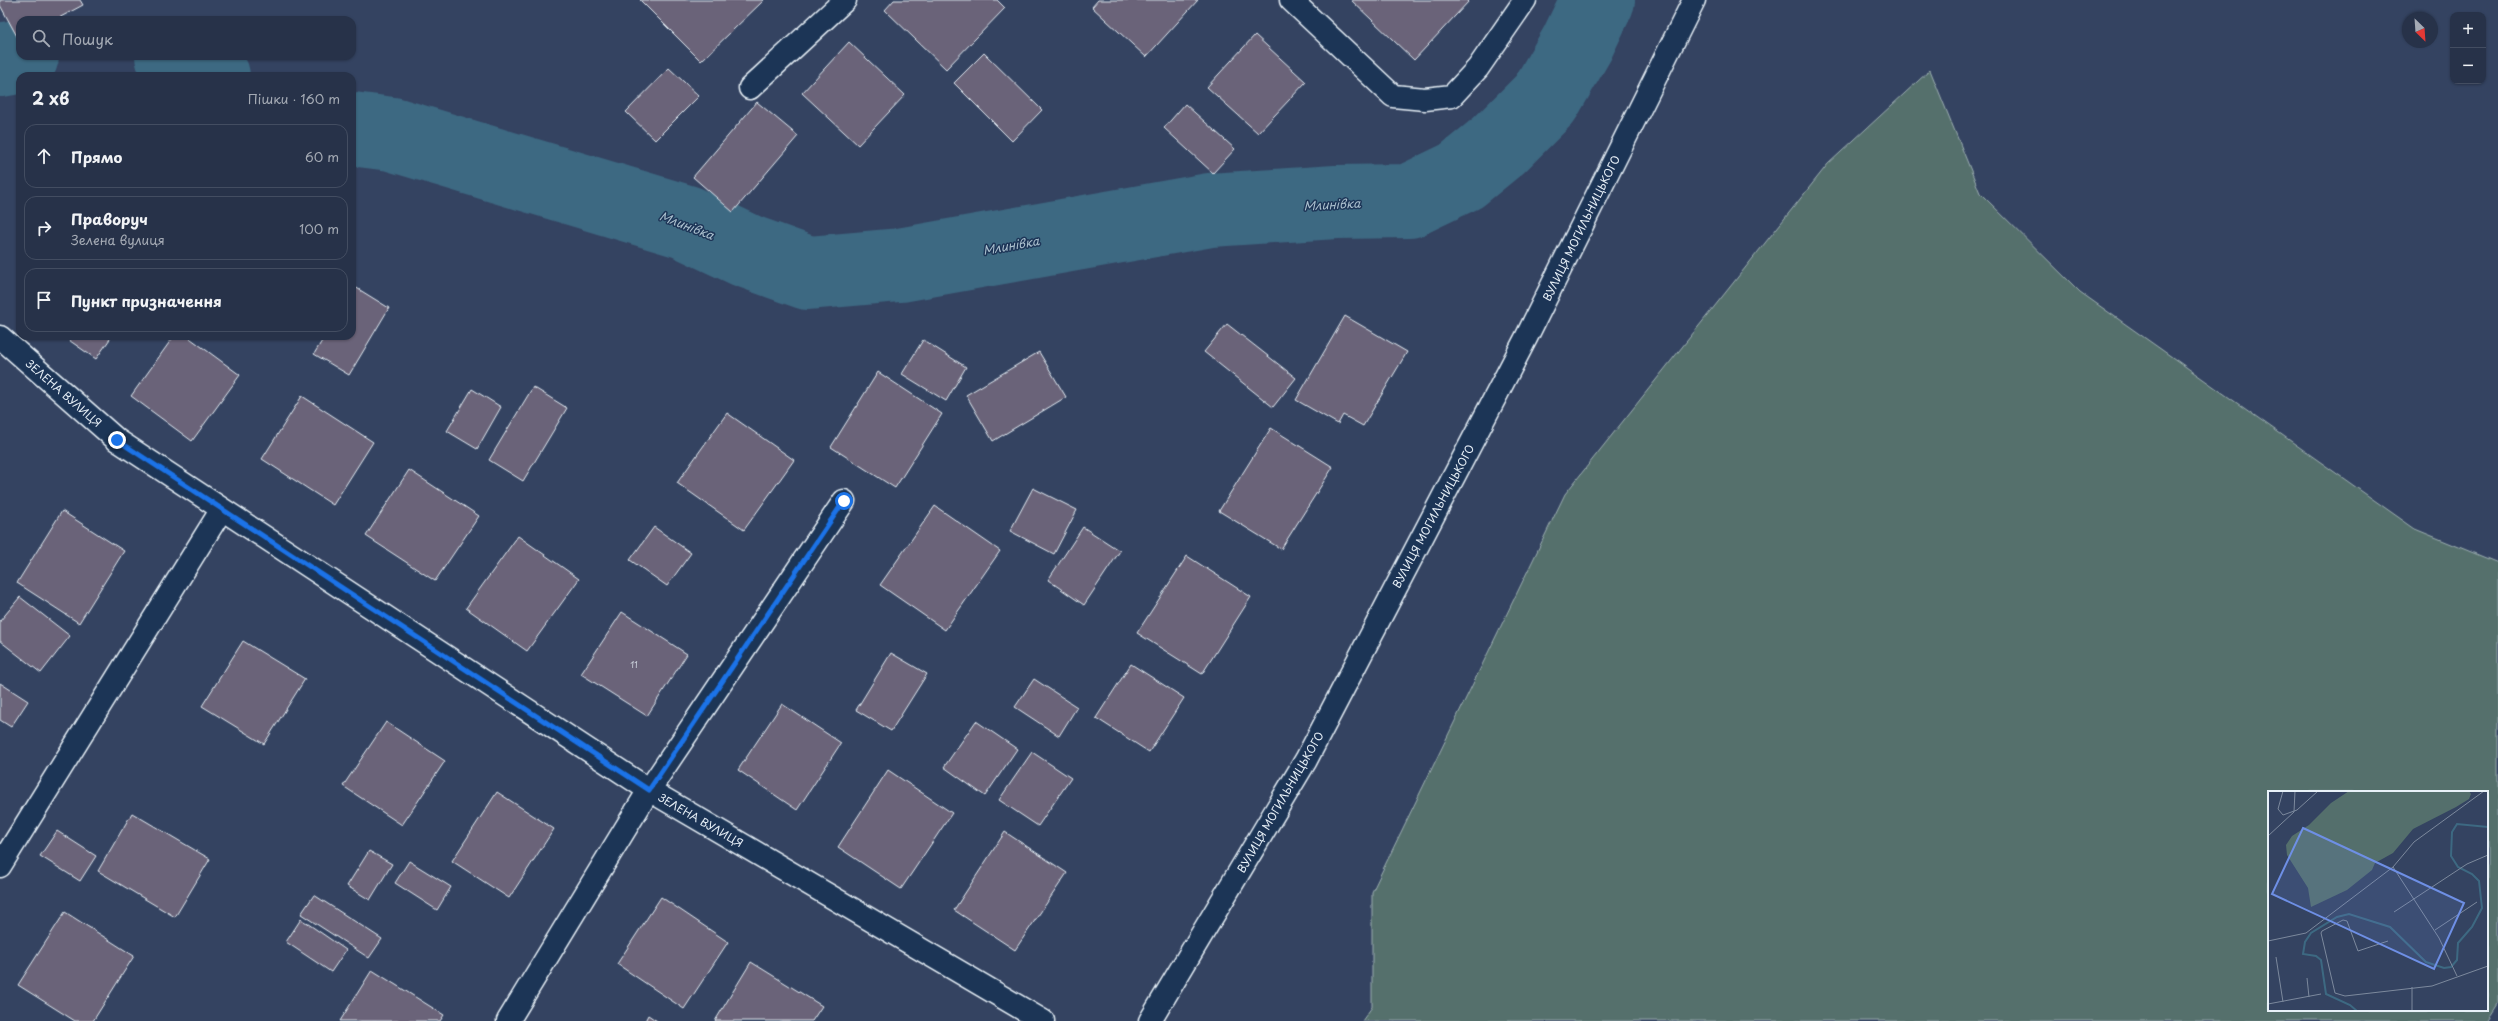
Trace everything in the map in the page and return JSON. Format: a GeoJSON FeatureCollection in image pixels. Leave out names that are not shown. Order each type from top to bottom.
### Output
{"type":"FeatureCollection","features":[{"type":"Feature","properties":{"kind":"street"},"geometry":{"type":"LineString","coordinates":[[750,88],[845,0]]}},
{"type":"Feature","properties":{"kind":"street"},"geometry":{"type":"LineString","coordinates":[[1291,0],[1393,96],[1425,98],[1452,96],[1478,68],[1526,0]]}},
{"type":"Feature","properties":{"kind":"street","name":"ВУЛИЦЯ МОГИЛЬНИЦЬКОГО"},"geometry":{"type":"LineString","coordinates":[[1150,1021],[1306,760],[1526,338],[1694,0]]}},
{"type":"Feature","properties":{"kind":"street","name":"ЗЕЛЕНА ВУЛИЦЯ"},"geometry":{"type":"LineString","coordinates":[[0,336],[117,440],[649,790],[1043,1021]]}},
{"type":"Feature","properties":{"kind":"street"},"geometry":{"type":"LineString","coordinates":[[508,1021],[649,790],[844,501]]}},
{"type":"Feature","properties":{"kind":"street"},"geometry":{"type":"LineString","coordinates":[[0,866],[222,509]]}},
{"type":"Feature","properties":{"kind":"green space"},"geometry":{"type":"Polygon","coordinates":[[[1930,70],[1980,193],[2080,292],[2415,529],[2498,563],[2498,1004],[2487,1021],[1362,1021],[1372,1007],[1372,892],[1565,494],[1828,164],[1930,70]]]}},
{"type":"Feature","properties":{"kind":"building"},"geometry":{"type":"Polygon","coordinates":[[[0,0],[80,0],[83,5],[62,16],[16,16],[16,34],[0,5],[0,0]]]}},
{"type":"Feature","properties":{"kind":"building"},"geometry":{"type":"Polygon","coordinates":[[[640,0],[764,0],[701,61],[640,0]]]}},
{"type":"Feature","properties":{"kind":"building"},"geometry":{"type":"Polygon","coordinates":[[[894,0],[997,0],[1005,8],[946,69],[885,10],[894,0]]]}},
{"type":"Feature","properties":{"kind":"building"},"geometry":{"type":"Polygon","coordinates":[[[1098,0],[1198,0],[1146,57],[1092,7],[1098,0]]]}},
{"type":"Feature","properties":{"kind":"building"},"geometry":{"type":"Polygon","coordinates":[[[1351,0],[1468,0],[1469,1],[1414,60],[1351,0]]]}},
{"type":"Feature","properties":{"kind":"building"},"geometry":{"type":"Polygon","coordinates":[[[1255,35],[1306,82],[1258,133],[1207,87],[1255,35]]]}},
{"type":"Feature","properties":{"kind":"building"},"geometry":{"type":"Polygon","coordinates":[[[849,42],[905,95],[858,145],[802,93],[849,42]]]}},
{"type":"Feature","properties":{"kind":"building"},"geometry":{"type":"Polygon","coordinates":[[[984,53],[1042,110],[1012,141],[954,83],[984,53]]]}},
{"type":"Feature","properties":{"kind":"building"},"geometry":{"type":"Polygon","coordinates":[[[669,68],[699,96],[655,140],[626,112],[669,68]]]}},
{"type":"Feature","properties":{"kind":"building"},"geometry":{"type":"Polygon","coordinates":[[[757,102],[798,136],[733,212],[693,177],[757,102]]]}},
{"type":"Feature","properties":{"kind":"building"},"geometry":{"type":"Polygon","coordinates":[[[1185,104],[1235,149],[1213,173],[1164,128],[1185,104]]]}},
{"type":"Feature","properties":{"kind":"building"},"geometry":{"type":"Polygon","coordinates":[[[356,288],[389,308],[349,375],[314,354],[323,340],[356,340],[356,288]]]}},
{"type":"Feature","properties":{"kind":"building"},"geometry":{"type":"Polygon","coordinates":[[[1345,316],[1407,352],[1363,426],[1343,415],[1338,424],[1296,400],[1345,316]]]}},
{"type":"Feature","properties":{"kind":"building"},"geometry":{"type":"Polygon","coordinates":[[[1227,324],[1296,378],[1273,407],[1204,352],[1227,324]]]}},
{"type":"Feature","properties":{"kind":"building"},"geometry":{"type":"Polygon","coordinates":[[[69,340],[109,340],[96,359],[69,340]]]}},
{"type":"Feature","properties":{"kind":"building"},"geometry":{"type":"Polygon","coordinates":[[[171,340],[192,340],[240,375],[192,441],[131,396],[171,340]]]}},
{"type":"Feature","properties":{"kind":"building"},"geometry":{"type":"Polygon","coordinates":[[[923,340],[966,367],[946,401],[902,374],[923,340]]]}},
{"type":"Feature","properties":{"kind":"building"},"geometry":{"type":"Polygon","coordinates":[[[1039,352],[1066,397],[993,441],[966,395],[1039,352]]]}},
{"type":"Feature","properties":{"kind":"building"},"geometry":{"type":"Polygon","coordinates":[[[878,372],[942,414],[895,488],[831,447],[878,372]]]}},
{"type":"Feature","properties":{"kind":"building"},"geometry":{"type":"Polygon","coordinates":[[[533,387],[567,408],[523,481],[489,460],[533,387]]]}},
{"type":"Feature","properties":{"kind":"building"},"geometry":{"type":"Polygon","coordinates":[[[472,389],[501,407],[477,449],[447,431],[472,389]]]}},
{"type":"Feature","properties":{"kind":"building"},"geometry":{"type":"Polygon","coordinates":[[[302,396],[373,442],[333,505],[262,459],[302,396]]]}},
{"type":"Feature","properties":{"kind":"building"},"geometry":{"type":"Polygon","coordinates":[[[727,413],[794,460],[744,530],[677,483],[727,413]]]}},
{"type":"Feature","properties":{"kind":"building"},"geometry":{"type":"Polygon","coordinates":[[[1271,428],[1333,467],[1281,549],[1219,511],[1271,428]]]}},
{"type":"Feature","properties":{"kind":"building"},"geometry":{"type":"Polygon","coordinates":[[[409,470],[479,516],[435,581],[366,536],[409,470]]]}},
{"type":"Feature","properties":{"kind":"building"},"geometry":{"type":"Polygon","coordinates":[[[1033,488],[1077,510],[1054,554],[1010,531],[1033,488]]]}},
{"type":"Feature","properties":{"kind":"building"},"geometry":{"type":"Polygon","coordinates":[[[935,506],[1000,551],[945,630],[880,585],[935,506]]]}},
{"type":"Feature","properties":{"kind":"building"},"geometry":{"type":"Polygon","coordinates":[[[62,511],[124,551],[79,623],[17,583],[62,511]]]}},
{"type":"Feature","properties":{"kind":"building"},"geometry":{"type":"Polygon","coordinates":[[[654,527],[691,553],[667,586],[630,560],[654,527]]]}},
{"type":"Feature","properties":{"kind":"building"},"geometry":{"type":"Polygon","coordinates":[[[1083,527],[1120,551],[1084,605],[1048,580],[1083,527]]]}},
{"type":"Feature","properties":{"kind":"building"},"geometry":{"type":"Polygon","coordinates":[[[518,536],[579,579],[527,651],[466,608],[518,536]]]}},
{"type":"Feature","properties":{"kind":"building"},"geometry":{"type":"Polygon","coordinates":[[[1187,556],[1251,597],[1202,674],[1137,633],[1187,556]]]}},
{"type":"Feature","properties":{"kind":"building"},"geometry":{"type":"Polygon","coordinates":[[[20,597],[70,636],[41,673],[0,641],[0,621],[20,597]]]}},
{"type":"Feature","properties":{"kind":"building"},"geometry":{"type":"Polygon","coordinates":[[[622,612],[687,654],[647,716],[581,674],[622,612]]]}},
{"type":"Feature","properties":{"kind":"building"},"geometry":{"type":"Polygon","coordinates":[[[243,641],[305,679],[264,744],[202,706],[243,641]]]}},
{"type":"Feature","properties":{"kind":"building"},"geometry":{"type":"Polygon","coordinates":[[[891,653],[927,674],[891,731],[856,710],[891,653]]]}},
{"type":"Feature","properties":{"kind":"building"},"geometry":{"type":"Polygon","coordinates":[[[1131,664],[1184,698],[1149,752],[1096,718],[1131,664]]]}},
{"type":"Feature","properties":{"kind":"building"},"geometry":{"type":"Polygon","coordinates":[[[1034,679],[1077,707],[1059,736],[1015,707],[1034,679]]]}},
{"type":"Feature","properties":{"kind":"building"},"geometry":{"type":"Polygon","coordinates":[[[0,683],[28,701],[11,727],[0,720],[0,683]]]}},
{"type":"Feature","properties":{"kind":"building"},"geometry":{"type":"Polygon","coordinates":[[[782,704],[841,743],[797,810],[738,770],[782,704]]]}},
{"type":"Feature","properties":{"kind":"building"},"geometry":{"type":"Polygon","coordinates":[[[976,721],[1017,749],[985,796],[944,767],[976,721]]]}},
{"type":"Feature","properties":{"kind":"building"},"geometry":{"type":"Polygon","coordinates":[[[386,722],[445,761],[402,825],[343,786],[386,722]]]}},
{"type":"Feature","properties":{"kind":"building"},"geometry":{"type":"Polygon","coordinates":[[[1032,752],[1071,778],[1038,826],[999,800],[1032,752]]]}},
{"type":"Feature","properties":{"kind":"building"},"geometry":{"type":"Polygon","coordinates":[[[888,770],[952,813],[901,889],[838,847],[888,770]]]}},
{"type":"Feature","properties":{"kind":"building"},"geometry":{"type":"Polygon","coordinates":[[[497,792],[554,829],[509,898],[452,861],[497,792]]]}},
{"type":"Feature","properties":{"kind":"building"},"geometry":{"type":"Polygon","coordinates":[[[132,813],[210,859],[175,917],[98,871],[132,813]]]}},
{"type":"Feature","properties":{"kind":"building"},"geometry":{"type":"Polygon","coordinates":[[[57,831],[96,856],[80,881],[40,856],[57,831]]]}},
{"type":"Feature","properties":{"kind":"building"},"geometry":{"type":"Polygon","coordinates":[[[1005,832],[1067,873],[1015,950],[954,910],[1005,832]]]}},
{"type":"Feature","properties":{"kind":"building"},"geometry":{"type":"Polygon","coordinates":[[[369,851],[392,864],[370,900],[347,886],[369,851]]]}},
{"type":"Feature","properties":{"kind":"building"},"geometry":{"type":"Polygon","coordinates":[[[409,861],[451,887],[437,910],[395,883],[409,861]]]}},
{"type":"Feature","properties":{"kind":"building"},"geometry":{"type":"Polygon","coordinates":[[[314,895],[382,939],[369,958],[301,914],[314,895]]]}},
{"type":"Feature","properties":{"kind":"building"},"geometry":{"type":"Polygon","coordinates":[[[661,897],[728,942],[684,1009],[617,964],[661,897]]]}},
{"type":"Feature","properties":{"kind":"building"},"geometry":{"type":"Polygon","coordinates":[[[65,912],[134,956],[93,1021],[75,1021],[18,985],[65,912]]]}},
{"type":"Feature","properties":{"kind":"building"},"geometry":{"type":"Polygon","coordinates":[[[301,919],[346,950],[331,972],[286,942],[301,919]]]}},
{"type":"Feature","properties":{"kind":"building"},"geometry":{"type":"Polygon","coordinates":[[[751,962],[822,1006],[812,1021],[715,1021],[751,962]]]}},
{"type":"Feature","properties":{"kind":"building"},"geometry":{"type":"Polygon","coordinates":[[[372,970],[444,1015],[440,1021],[340,1021],[372,970]]]}},
{"type":"Feature","properties":{"kind":"building"},"geometry":{"type":"Polygon","coordinates":[[[648,1015],[657,1021],[645,1021],[648,1015]]]}},
{"type":"Feature","properties":{"kind":"waterway","name":"Млинівка"},"geometry":{"type":"LineString","coordinates":[[356,130],[392,134],[686,222],[747,251],[808,273],[900,265],[1210,210],[1336,202],[1409,201],[1461,176],[1499,145],[1545,99],[1577,44],[1598,0]]}},
{"type":"Feature","properties":{"kind":"waterway","name":"Млинівка"},"geometry":{"type":"LineString","coordinates":[[0,60],[16,57]]}},
{"type":"Feature","properties":{"kind":"waterway","name":"Млинівка"},"geometry":{"type":"LineString","coordinates":[[180,60],[205,72]]}},
{"type":"Feature","properties":{"kind":"route"},"geometry":{"type":"LineString","coordinates":[[117,440],[649,790],[844,501]]}}]}
